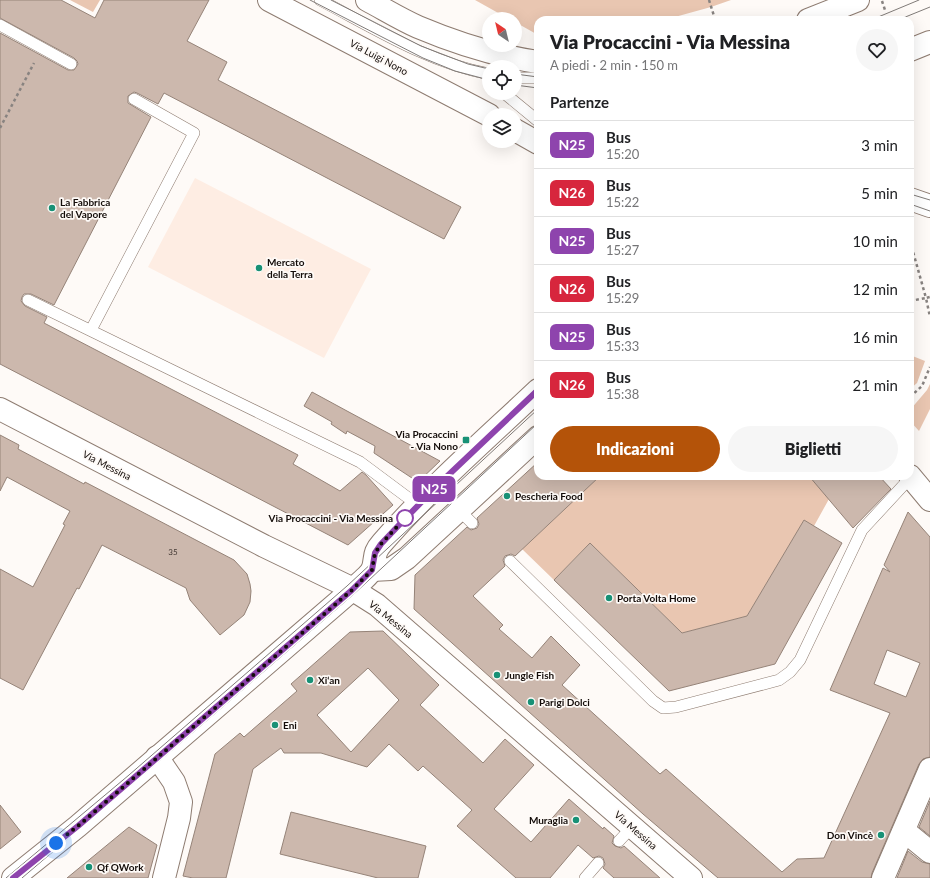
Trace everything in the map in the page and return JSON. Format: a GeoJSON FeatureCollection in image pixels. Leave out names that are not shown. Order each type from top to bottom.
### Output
{"type":"FeatureCollection","features":[{"type":"Feature","properties":{"kind":"street","name":"Via Luigi Nono"},"geometry":{"type":"LineString","coordinates":[[269,0],[482,111]]}},
{"type":"Feature","properties":{"kind":"street"},"geometry":{"type":"LineString","coordinates":[[367,0],[417,26],[450,39],[486,51],[534,61]]}},
{"type":"Feature","properties":{"kind":"street"},"geometry":{"type":"LineString","coordinates":[[822,13],[858,0]]}},
{"type":"Feature","properties":{"kind":"street"},"geometry":{"type":"LineString","coordinates":[[914,48],[930,42]]}},
{"type":"Feature","properties":{"kind":"street"},"geometry":{"type":"LineString","coordinates":[[522,134],[534,141]]}},
{"type":"Feature","properties":{"kind":"street"},"geometry":{"type":"LineString","coordinates":[[914,201],[930,206]]}},
{"type":"Feature","properties":{"kind":"street"},"geometry":{"type":"LineString","coordinates":[[13,878],[78,826],[352,590],[372,570],[375,553],[385,539],[440,483],[534,394]]}},
{"type":"Feature","properties":{"kind":"street","name":"Via Messina"},"geometry":{"type":"LineString","coordinates":[[0,409],[264,546],[347,586],[377,605],[626,834],[691,878]]}},
{"type":"Feature","properties":{"kind":"street"},"geometry":{"type":"LineString","coordinates":[[372,570],[391,569],[466,517],[534,441]]}},
{"type":"Feature","properties":{"kind":"street"},"geometry":{"type":"LineString","coordinates":[[913,480],[930,500]]}},
{"type":"Feature","properties":{"kind":"street"},"geometry":{"type":"LineString","coordinates":[[157,757],[174,782],[181,802],[179,818],[164,878]]}},
{"type":"Feature","properties":{"kind":"street"},"geometry":{"type":"LineString","coordinates":[[883,878],[930,769]]}},
{"type":"Feature","properties":{"kind":"street"},"geometry":{"type":"LineString","coordinates":[[903,833],[908,834],[930,852]]}},
{"type":"Feature","properties":{"kind":"lane"},"geometry":{"type":"LineString","coordinates":[[320,0],[416,50],[455,65],[482,73]]}},
{"type":"Feature","properties":{"kind":"lane"},"geometry":{"type":"LineString","coordinates":[[0,25],[71,64]]}},
{"type":"Feature","properties":{"kind":"lane"},"geometry":{"type":"LineString","coordinates":[[474,71],[482,77]]}},
{"type":"Feature","properties":{"kind":"lane"},"geometry":{"type":"LineString","coordinates":[[522,78],[534,78]]}},
{"type":"Feature","properties":{"kind":"lane"},"geometry":{"type":"LineString","coordinates":[[91,330],[194,133],[134,99]]}},
{"type":"Feature","properties":{"kind":"lane"},"geometry":{"type":"LineString","coordinates":[[512,100],[534,118]]}},
{"type":"Feature","properties":{"kind":"lane"},"geometry":{"type":"LineString","coordinates":[[28,300],[360,462],[407,497]]}},
{"type":"Feature","properties":{"kind":"lane"},"geometry":{"type":"LineString","coordinates":[[510,561],[653,701],[663,708],[676,707],[780,680],[790,672],[800,660],[862,530],[907,480]]}},
{"type":"Feature","properties":{"kind":"lane"},"geometry":{"type":"LineString","coordinates":[[585,878],[598,863]]}},
{"type":"Feature","properties":{"kind":"path"},"geometry":{"type":"LineString","coordinates":[[708,0],[714,16]]}},
{"type":"Feature","properties":{"kind":"path"},"geometry":{"type":"LineString","coordinates":[[882,1],[885,10]]}},
{"type":"Feature","properties":{"kind":"path"},"geometry":{"type":"LineString","coordinates":[[0,128],[41,48]]}},
{"type":"Feature","properties":{"kind":"path"},"geometry":{"type":"LineString","coordinates":[[914,255],[930,317]]}},
{"type":"Feature","properties":{"kind":"path"},"geometry":{"type":"LineString","coordinates":[[914,300],[930,297]]}},
{"type":"Feature","properties":{"kind":"path"},"geometry":{"type":"LineString","coordinates":[[914,393],[922,386],[930,367]]}},
{"type":"Feature","properties":{"kind":"shaded area"},"geometry":{"type":"Polygon","coordinates":[[[70,0],[100,0],[93,12],[70,0]]]}},
{"type":"Feature","properties":{"kind":"shaded area"},"geometry":{"type":"Polygon","coordinates":[[[475,0],[731,0],[678,16],[534,16],[534,33],[522,26],[522,12],[496,12],[475,0]]]}},
{"type":"Feature","properties":{"kind":"shaded area","name":"Mercato della Terra"},"geometry":{"type":"Polygon","coordinates":[[[195,178],[371,269],[324,358],[148,267],[195,178]]]}},
{"type":"Feature","properties":{"kind":"shaded area"},"geometry":{"type":"Polygon","coordinates":[[[914,357],[925,361],[917,383],[914,386],[914,357]]]}},
{"type":"Feature","properties":{"kind":"shaded area"},"geometry":{"type":"Polygon","coordinates":[[[930,384],[930,409],[919,431],[914,425],[914,405],[927,390],[930,384]]]}},
{"type":"Feature","properties":{"kind":"shaded area"},"geometry":{"type":"Polygon","coordinates":[[[596,480],[812,480],[829,499],[814,526],[804,521],[747,616],[682,633],[590,543],[554,580],[522,549],[596,480]]]}},
{"type":"Feature","properties":{"kind":"building"},"geometry":{"type":"Polygon","coordinates":[[[0,0],[61,0],[95,18],[104,0],[209,0],[187,41],[227,62],[218,80],[461,207],[444,239],[164,93],[158,104],[134,92],[128,96],[128,103],[151,117],[54,305],[31,294],[24,294],[22,297],[21,301],[25,306],[47,317],[44,323],[298,455],[293,464],[340,491],[362,472],[366,475],[393,505],[348,545],[0,364],[0,33],[68,70],[74,70],[78,64],[74,58],[0,18],[0,0]]]}},
{"type":"Feature","properties":{"kind":"building"},"geometry":{"type":"Polygon","coordinates":[[[312,392],[440,461],[418,482],[374,453],[375,446],[347,431],[346,434],[331,424],[332,422],[304,406],[312,392]]]}},
{"type":"Feature","properties":{"kind":"building"},"geometry":{"type":"Polygon","coordinates":[[[0,435],[19,445],[18,449],[84,484],[85,482],[234,560],[247,574],[250,584],[250,602],[244,615],[220,635],[190,600],[186,588],[102,545],[79,589],[77,588],[23,690],[0,678],[0,569],[33,587],[65,525],[63,524],[70,511],[7,477],[0,491],[0,435]]]}},
{"type":"Feature","properties":{"kind":"building"},"geometry":{"type":"Polygon","coordinates":[[[534,466],[534,480],[596,480],[515,556],[511,554],[505,556],[503,560],[505,566],[473,596],[503,625],[499,629],[532,658],[551,636],[580,665],[562,685],[660,774],[666,769],[782,872],[797,859],[824,858],[890,713],[830,690],[883,568],[890,572],[884,565],[908,512],[930,537],[930,757],[923,759],[919,764],[871,878],[718,878],[643,814],[414,609],[415,575],[467,527],[471,530],[477,528],[479,524],[477,518],[534,466]],[[887,650],[874,684],[906,697],[920,663],[887,650]]]}},
{"type":"Feature","properties":{"kind":"building"},"geometry":{"type":"Polygon","coordinates":[[[812,480],[883,480],[891,489],[853,528],[812,480]]]}},
{"type":"Feature","properties":{"kind":"building","name":"Porta Volta Home"},"geometry":{"type":"Polygon","coordinates":[[[804,520],[842,543],[775,664],[669,691],[554,580],[590,543],[682,633],[747,616],[804,520]]]}},
{"type":"Feature","properties":{"kind":"building"},"geometry":{"type":"Polygon","coordinates":[[[383,631],[439,685],[420,705],[483,763],[505,739],[534,765],[494,809],[531,842],[569,799],[603,829],[604,827],[614,836],[612,843],[615,846],[621,848],[624,846],[660,878],[614,878],[603,868],[605,864],[603,858],[599,856],[593,858],[578,845],[550,878],[516,878],[457,826],[472,810],[423,766],[418,771],[389,744],[367,767],[321,753],[284,753],[281,748],[253,769],[226,878],[193,878],[183,876],[215,754],[240,733],[244,737],[297,691],[291,684],[350,632],[383,631]],[[368,668],[317,715],[351,752],[399,700],[368,668]]]}},
{"type":"Feature","properties":{"kind":"building"},"geometry":{"type":"Polygon","coordinates":[[[930,801],[930,836],[919,827],[930,801]]]}},
{"type":"Feature","properties":{"kind":"building"},"geometry":{"type":"Polygon","coordinates":[[[0,805],[21,832],[0,849],[0,805]]]}},
{"type":"Feature","properties":{"kind":"building"},"geometry":{"type":"Polygon","coordinates":[[[291,812],[426,846],[418,878],[378,878],[280,854],[291,812]]]}},
{"type":"Feature","properties":{"kind":"building"},"geometry":{"type":"Polygon","coordinates":[[[129,827],[157,845],[148,878],[67,878],[129,827]]]}},
{"type":"Feature","properties":{"kind":"building"},"geometry":{"type":"Polygon","coordinates":[[[908,851],[922,862],[930,864],[930,878],[897,878],[908,851]]]}},
{"type":"Feature","properties":{"kind":"tram line"},"geometry":{"type":"LineString","coordinates":[[310,0],[423,58],[455,71],[482,78]]}},
{"type":"Feature","properties":{"kind":"tram line"},"geometry":{"type":"LineString","coordinates":[[331,0],[421,46],[468,64],[482,67]]}},
{"type":"Feature","properties":{"kind":"tram line"},"geometry":{"type":"LineString","coordinates":[[881,16],[919,0]]}},
{"type":"Feature","properties":{"kind":"tram line"},"geometry":{"type":"LineString","coordinates":[[908,16],[930,7]]}},
{"type":"Feature","properties":{"kind":"tram line"},"geometry":{"type":"LineString","coordinates":[[522,75],[534,76]]}},
{"type":"Feature","properties":{"kind":"tram line"},"geometry":{"type":"LineString","coordinates":[[522,86],[534,87]]}},
{"type":"Feature","properties":{"kind":"tram line"},"geometry":{"type":"LineString","coordinates":[[914,195],[930,200]]}},
{"type":"Feature","properties":{"kind":"tram line"},"geometry":{"type":"LineString","coordinates":[[914,205],[930,211]]}},
{"type":"Feature","properties":{"kind":"tram line"},"geometry":{"type":"LineString","coordinates":[[6,878],[129,775],[347,586],[534,413]]}},
{"type":"Feature","properties":{"kind":"tram line"},"geometry":{"type":"LineString","coordinates":[[22,878],[355,593],[534,427]]}},
{"type":"Feature","properties":{"kind":"bus line","name":"N25"},"geometry":{"type":"LineString","coordinates":[[13,878],[78,826],[352,590],[372,570],[375,553],[381,544],[440,483],[534,394]]}},
{"type":"Feature","properties":{"kind":"place","name":"La Fabbrica del Vapore"},"geometry":{"type":"Point","coordinates":[52,208]}},
{"type":"Feature","properties":{"kind":"place","name":"Mercato della Terra"},"geometry":{"type":"Point","coordinates":[259,268]}},
{"type":"Feature","properties":{"kind":"place","name":"Via Procaccini - Via Nono"},"geometry":{"type":"Point","coordinates":[466,440]}},
{"type":"Feature","properties":{"kind":"place","name":"Pescheria Food"},"geometry":{"type":"Point","coordinates":[507,496]}},
{"type":"Feature","properties":{"kind":"place","name":"Via Procaccini - Via Messina"},"geometry":{"type":"Point","coordinates":[405,518]}},
{"type":"Feature","properties":{"kind":"place","name":"Porta Volta Home"},"geometry":{"type":"Point","coordinates":[609,598]}},
{"type":"Feature","properties":{"kind":"place","name":"Jungle Fish"},"geometry":{"type":"Point","coordinates":[497,675]}},
{"type":"Feature","properties":{"kind":"place","name":"Xi‘an"},"geometry":{"type":"Point","coordinates":[310,680]}},
{"type":"Feature","properties":{"kind":"place","name":"Parigi Dolci"},"geometry":{"type":"Point","coordinates":[531,702]}},
{"type":"Feature","properties":{"kind":"place","name":"Eni"},"geometry":{"type":"Point","coordinates":[275,725]}},
{"type":"Feature","properties":{"kind":"place","name":"Muraglia"},"geometry":{"type":"Point","coordinates":[576,820]}},
{"type":"Feature","properties":{"kind":"place","name":"Don Vincè"},"geometry":{"type":"Point","coordinates":[881,835]}},
{"type":"Feature","properties":{"kind":"place","name":"Qf QWork"},"geometry":{"type":"Point","coordinates":[89,867]}},
{"type":"Feature","properties":{"kind":"route"},"geometry":{"type":"LineString","coordinates":[[56,843],[78,826],[352,590],[372,570],[375,553],[381,544],[408,515],[405,518]]}}]}
